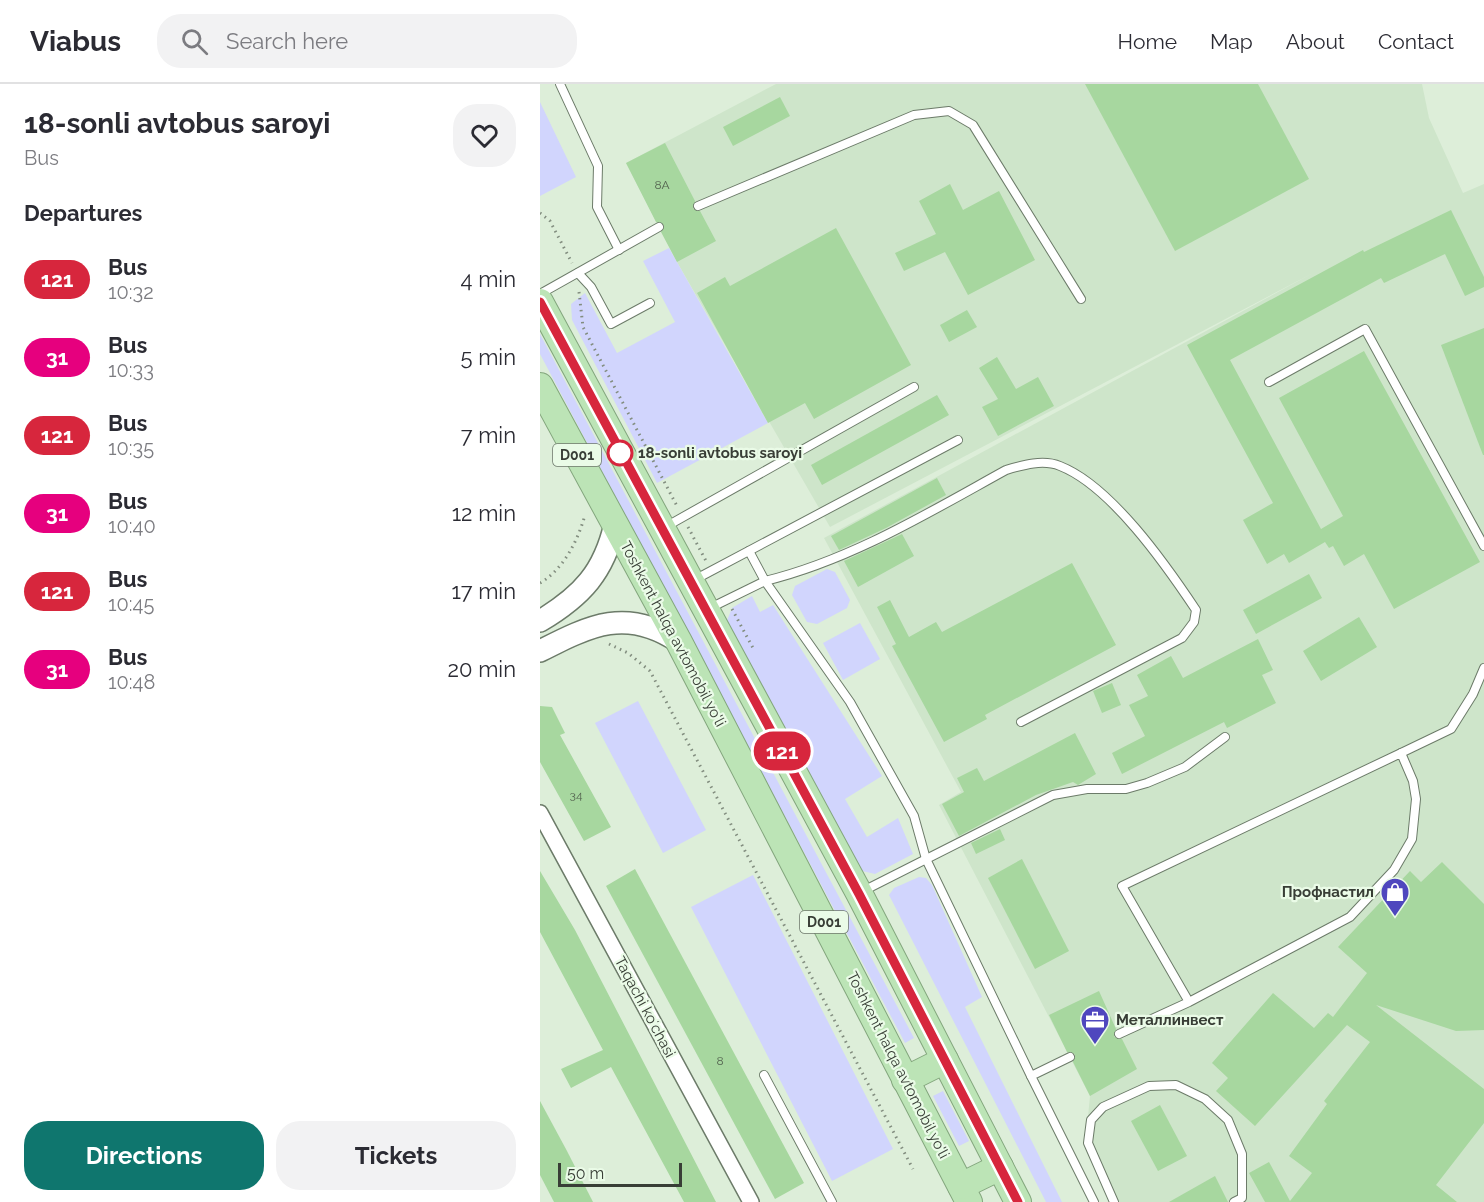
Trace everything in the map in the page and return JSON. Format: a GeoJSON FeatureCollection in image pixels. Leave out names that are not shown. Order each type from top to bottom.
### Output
{"type":"FeatureCollection","features":[{"type":"Feature","properties":{"kind":"highway","name":"D001"},"geometry":{"type":"LineString","coordinates":[[540,302],[859,894],[1018,1202]]}},
{"type":"Feature","properties":{"kind":"highway","name":"Toshkent halqa avtomobil yo'li"},"geometry":{"type":"LineString","coordinates":[[540,386],[679,642],[965,1194]]}},
{"type":"Feature","properties":{"kind":"highway"},"geometry":{"type":"LineString","coordinates":[[905,1080],[945,1060]]}},
{"type":"Feature","properties":{"kind":"highway"},"geometry":{"type":"LineString","coordinates":[[965,1194],[1000,1167]]}},
{"type":"Feature","properties":{"kind":"main road"},"geometry":{"type":"LineString","coordinates":[[540,621],[571,599],[593,579],[609,547],[615,524]]}},
{"type":"Feature","properties":{"kind":"main road"},"geometry":{"type":"LineString","coordinates":[[541,648],[587,628],[623,622],[649,626],[679,642]]}},
{"type":"Feature","properties":{"kind":"street","name":"Taqachi koʻchasi"},"geometry":{"type":"LineString","coordinates":[[540,813],[751,1202]]}},
{"type":"Feature","properties":{"kind":"lane"},"geometry":{"type":"LineString","coordinates":[[560,84],[598,166],[597,207],[620,250]]}},
{"type":"Feature","properties":{"kind":"lane"},"geometry":{"type":"LineString","coordinates":[[698,206],[914,115],[949,111],[973,125],[1081,299]]}},
{"type":"Feature","properties":{"kind":"lane"},"geometry":{"type":"LineString","coordinates":[[540,294],[659,227]]}},
{"type":"Feature","properties":{"kind":"lane"},"geometry":{"type":"LineString","coordinates":[[578,273],[591,287],[611,324],[650,303]]}},
{"type":"Feature","properties":{"kind":"lane"},"geometry":{"type":"LineString","coordinates":[[1269,382],[1365,329],[1484,546]]}},
{"type":"Feature","properties":{"kind":"lane"},"geometry":{"type":"LineString","coordinates":[[661,529],[914,387]]}},
{"type":"Feature","properties":{"kind":"lane"},"geometry":{"type":"LineString","coordinates":[[690,582],[958,440]]}},
{"type":"Feature","properties":{"kind":"lane"},"geometry":{"type":"LineString","coordinates":[[705,610],[765,581],[802,572],[855,550],[1006,471],[1030,463],[1059,465],[1092,484],[1158,553],[1196,610],[1194,622],[1182,638],[1021,722]]}},
{"type":"Feature","properties":{"kind":"lane"},"geometry":{"type":"LineString","coordinates":[[749,551],[765,581],[850,702],[914,816],[926,859],[1094,1202]]}},
{"type":"Feature","properties":{"kind":"lane"},"geometry":{"type":"LineString","coordinates":[[1189,1002],[1122,886],[1451,729],[1473,694],[1484,668]]}},
{"type":"Feature","properties":{"kind":"lane"},"geometry":{"type":"LineString","coordinates":[[859,894],[1053,795],[1087,789],[1126,789],[1167,776],[1225,737]]}},
{"type":"Feature","properties":{"kind":"lane"},"geometry":{"type":"LineString","coordinates":[[1119,1034],[1189,1002],[1350,917],[1394,870],[1412,839],[1416,799],[1413,781],[1401,753]]}},
{"type":"Feature","properties":{"kind":"lane"},"geometry":{"type":"LineString","coordinates":[[1031,1076],[1070,1058]]}},
{"type":"Feature","properties":{"kind":"lane"},"geometry":{"type":"LineString","coordinates":[[764,1075],[832,1202]]}},
{"type":"Feature","properties":{"kind":"lane"},"geometry":{"type":"LineString","coordinates":[[1114,1202],[1088,1143],[1090,1120],[1103,1107],[1149,1086],[1176,1085],[1205,1099],[1228,1120],[1242,1154],[1242,1198],[1234,1202]]}},
{"type":"Feature","properties":{"kind":"path"},"geometry":{"type":"LineString","coordinates":[[540,213],[549,221],[578,273],[583,327],[615,389]]}},
{"type":"Feature","properties":{"kind":"path"},"geometry":{"type":"LineString","coordinates":[[540,583],[549,578],[578,538],[586,513]]}},
{"type":"Feature","properties":{"kind":"path"},"geometry":{"type":"LineString","coordinates":[[608,643],[628,653],[650,671],[913,1169]]}},
{"type":"Feature","properties":{"kind":"shaded area"},"geometry":{"type":"Polygon","coordinates":[[[776,84],[1422,84],[1429,118],[1463,193],[1484,184],[1484,1202],[1110,1202],[1085,1148],[1090,1096],[939,805],[961,792],[824,538],[1313,273],[830,527],[677,262],[626,163],[776,84]]]}},
{"type":"Feature","properties":{"kind":"shaded area"},"geometry":{"type":"Polygon","coordinates":[[[540,102],[576,177],[540,196],[540,102]]]}},
{"type":"Feature","properties":{"kind":"shaded area"},"geometry":{"type":"Polygon","coordinates":[[[669,248],[768,423],[657,483],[572,320],[571,304],[585,293],[617,353],[675,322],[643,261],[669,248]]]}},
{"type":"Feature","properties":{"kind":"shaded area"},"geometry":{"type":"Polygon","coordinates":[[[540,334],[914,1038],[905,1043],[540,354],[540,334]]]}},
{"type":"Feature","properties":{"kind":"shaded area"},"geometry":{"type":"Polygon","coordinates":[[[827,569],[835,572],[850,600],[847,608],[817,624],[807,622],[792,595],[795,586],[827,569]]]}},
{"type":"Feature","properties":{"kind":"shaded area"},"geometry":{"type":"Polygon","coordinates":[[[752,596],[760,612],[773,605],[882,776],[845,799],[867,837],[898,818],[913,854],[875,874],[858,870],[726,623],[732,608],[752,596]]]}},
{"type":"Feature","properties":{"kind":"shaded area"},"geometry":{"type":"Polygon","coordinates":[[[860,623],[880,659],[843,680],[823,643],[860,623]]]}},
{"type":"Feature","properties":{"kind":"shaded area"},"geometry":{"type":"Polygon","coordinates":[[[638,701],[706,830],[663,853],[595,723],[638,701]]]}},
{"type":"Feature","properties":{"kind":"shaded area"},"geometry":{"type":"Polygon","coordinates":[[[753,875],[893,1149],[832,1181],[691,907],[753,875]]]}},
{"type":"Feature","properties":{"kind":"shaded area"},"geometry":{"type":"Polygon","coordinates":[[[919,877],[926,878],[932,885],[982,997],[965,1007],[1062,1202],[1046,1202],[889,895],[894,888],[919,877]]]}},
{"type":"Feature","properties":{"kind":"shaded area"},"geometry":{"type":"Polygon","coordinates":[[[943,1091],[969,1141],[959,1146],[933,1096],[943,1091]]]}},
{"type":"Feature","properties":{"kind":"building"},"geometry":{"type":"Polygon","coordinates":[[[1085,84],[1258,84],[1309,179],[1175,251],[1085,84]]]}},
{"type":"Feature","properties":{"kind":"building"},"geometry":{"type":"Polygon","coordinates":[[[780,97],[790,116],[733,146],[723,127],[780,97]]]}},
{"type":"Feature","properties":{"kind":"building"},"geometry":{"type":"Polygon","coordinates":[[[665,143],[695,201],[693,209],[700,211],[716,241],[677,262],[661,232],[664,225],[656,222],[626,163],[665,143]]]}},
{"type":"Feature","properties":{"kind":"building"},"geometry":{"type":"Polygon","coordinates":[[[950,184],[963,210],[999,191],[1035,260],[968,295],[945,252],[904,271],[895,253],[936,234],[919,201],[950,184]]]}},
{"type":"Feature","properties":{"kind":"building"},"geometry":{"type":"Polygon","coordinates":[[[1451,210],[1484,277],[1484,287],[1465,296],[1445,254],[1384,283],[1381,278],[1230,360],[1321,529],[1343,516],[1279,398],[1364,351],[1480,562],[1394,609],[1364,554],[1344,566],[1333,546],[1329,548],[1325,542],[1289,563],[1284,554],[1267,564],[1243,520],[1273,503],[1187,345],[1363,250],[1364,252],[1451,210]]]}},
{"type":"Feature","properties":{"kind":"building"},"geometry":{"type":"Polygon","coordinates":[[[836,228],[911,365],[814,419],[805,403],[768,423],[697,293],[725,277],[730,286],[836,228]]]}},
{"type":"Feature","properties":{"kind":"building"},"geometry":{"type":"Polygon","coordinates":[[[967,310],[977,327],[949,342],[940,325],[967,310]]]}},
{"type":"Feature","properties":{"kind":"building"},"geometry":{"type":"Polygon","coordinates":[[[1484,328],[1484,455],[1483,455],[1441,345],[1484,328]]]}},
{"type":"Feature","properties":{"kind":"building"},"geometry":{"type":"Polygon","coordinates":[[[997,357],[1016,389],[1038,377],[1054,406],[998,436],[982,407],[998,399],[979,368],[997,357]]]}},
{"type":"Feature","properties":{"kind":"building"},"geometry":{"type":"Polygon","coordinates":[[[937,395],[949,415],[822,485],[811,465],[937,395]]]}},
{"type":"Feature","properties":{"kind":"building"},"geometry":{"type":"Polygon","coordinates":[[[937,478],[946,495],[886,528],[839,550],[831,536],[937,478]]]}},
{"type":"Feature","properties":{"kind":"building"},"geometry":{"type":"Polygon","coordinates":[[[902,534],[914,556],[858,587],[844,561],[902,534]]]}},
{"type":"Feature","properties":{"kind":"building"},"geometry":{"type":"Polygon","coordinates":[[[1072,563],[1116,645],[985,715],[987,719],[944,742],[892,646],[896,644],[877,607],[890,600],[909,637],[936,622],[942,632],[1072,563]]]}},
{"type":"Feature","properties":{"kind":"building"},"geometry":{"type":"Polygon","coordinates":[[[1309,574],[1322,598],[1256,634],[1243,610],[1309,574]]]}},
{"type":"Feature","properties":{"kind":"building"},"geometry":{"type":"Polygon","coordinates":[[[1359,617],[1377,647],[1321,681],[1303,651],[1359,617]]]}},
{"type":"Feature","properties":{"kind":"building"},"geometry":{"type":"Polygon","coordinates":[[[1258,639],[1273,670],[1262,675],[1276,703],[1227,728],[1224,722],[1122,774],[1112,753],[1145,736],[1129,705],[1148,696],[1137,675],[1171,656],[1183,678],[1258,639]]]}},
{"type":"Feature","properties":{"kind":"building"},"geometry":{"type":"Polygon","coordinates":[[[1112,683],[1121,705],[1102,713],[1093,691],[1112,683]]]}},
{"type":"Feature","properties":{"kind":"building"},"geometry":{"type":"Polygon","coordinates":[[[540,706],[552,707],[565,733],[560,735],[611,827],[584,841],[540,762],[540,706]]]}},
{"type":"Feature","properties":{"kind":"building"},"geometry":{"type":"Polygon","coordinates":[[[1075,733],[1096,774],[1078,785],[1073,782],[1036,795],[959,836],[942,804],[964,792],[957,778],[977,768],[984,781],[1075,733]]]}},
{"type":"Feature","properties":{"kind":"building"},"geometry":{"type":"Polygon","coordinates":[[[1000,829],[1005,840],[976,854],[971,843],[1000,829]]]}},
{"type":"Feature","properties":{"kind":"building"},"geometry":{"type":"Polygon","coordinates":[[[1022,859],[1069,951],[1035,969],[988,878],[1022,859]]]}},
{"type":"Feature","properties":{"kind":"building"},"geometry":{"type":"Polygon","coordinates":[[[1442,862],[1484,904],[1484,1030],[1456,1031],[1376,1005],[1484,1089],[1484,1123],[1436,1185],[1457,1202],[1265,1202],[1249,1173],[1269,1162],[1290,1201],[1312,1173],[1289,1156],[1327,1104],[1324,1101],[1370,1042],[1347,1025],[1255,1126],[1216,1091],[1228,1078],[1212,1063],[1273,993],[1314,1028],[1328,1013],[1333,1017],[1367,973],[1338,947],[1410,871],[1421,882],[1442,862]]]}},
{"type":"Feature","properties":{"kind":"building"},"geometry":{"type":"Polygon","coordinates":[[[635,869],[804,1183],[775,1199],[606,886],[635,869]]]}},
{"type":"Feature","properties":{"kind":"building"},"geometry":{"type":"Polygon","coordinates":[[[540,871],[575,930],[716,1202],[684,1202],[611,1067],[571,1088],[561,1069],[603,1050],[540,932],[540,871]]]}},
{"type":"Feature","properties":{"kind":"building","name":"Металлинвест"},"geometry":{"type":"Polygon","coordinates":[[[1099,991],[1116,1029],[1114,1037],[1122,1039],[1137,1069],[1090,1096],[1073,1062],[1075,1054],[1067,1052],[1049,1015],[1099,991]]]}},
{"type":"Feature","properties":{"kind":"building"},"geometry":{"type":"Polygon","coordinates":[[[540,1101],[593,1202],[554,1202],[540,1175],[540,1101]]]}},
{"type":"Feature","properties":{"kind":"building"},"geometry":{"type":"Polygon","coordinates":[[[1160,1105],[1187,1156],[1158,1171],[1131,1121],[1160,1105]]]}},
{"type":"Feature","properties":{"kind":"building"},"geometry":{"type":"Polygon","coordinates":[[[1215,1176],[1228,1202],[1169,1202],[1215,1176]]]}},
{"type":"Feature","properties":{"kind":"bus line","name":"121"},"geometry":{"type":"LineString","coordinates":[[540,302],[859,894],[1018,1202]]}},
{"type":"Feature","properties":{"kind":"place","name":"18-sonli avtobus saroyi"},"geometry":{"type":"Point","coordinates":[620,453]}},
{"type":"Feature","properties":{"kind":"place","name":"Профнастил"},"geometry":{"type":"Point","coordinates":[1395,918]}},
{"type":"Feature","properties":{"kind":"place","name":"Металлинвест"},"geometry":{"type":"Point","coordinates":[1095,1046]}}]}
